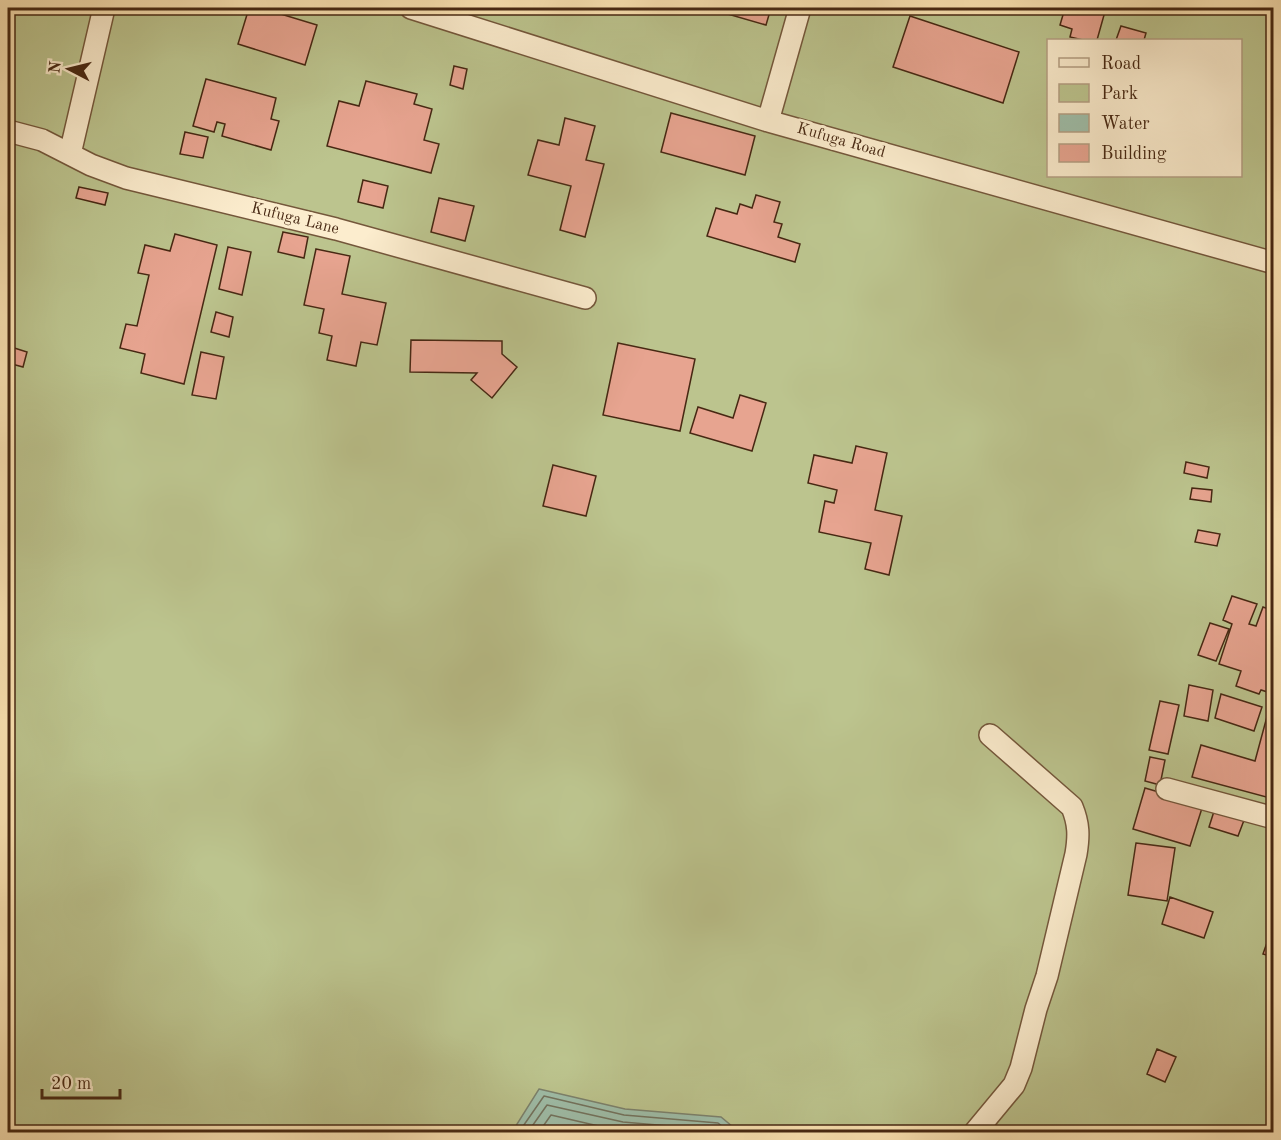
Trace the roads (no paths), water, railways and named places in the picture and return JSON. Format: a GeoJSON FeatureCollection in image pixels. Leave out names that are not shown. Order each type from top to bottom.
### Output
{"type":"FeatureCollection","features":[{"type":"Feature","properties":{"kind":"street"},"geometry":{"type":"LineString","coordinates":[[70,154],[104,8]]}},
{"type":"Feature","properties":{"kind":"street","name":"Kufuga Road"},"geometry":{"type":"LineString","coordinates":[[411,8],[768,121],[1274,263]]}},
{"type":"Feature","properties":{"kind":"street"},"geometry":{"type":"LineString","coordinates":[[768,121],[800,8]]}},
{"type":"Feature","properties":{"kind":"street","name":"Kufuga Lane"},"geometry":{"type":"LineString","coordinates":[[8,131],[42,140],[91,165],[126,178],[336,229],[585,298]]}},
{"type":"Feature","properties":{"kind":"street"},"geometry":{"type":"LineString","coordinates":[[975,1132],[1014,1085],[1021,1068],[1047,976],[1079,835],[1072,807],[990,735]]}},
{"type":"Feature","properties":{"kind":"street"},"geometry":{"type":"LineString","coordinates":[[1167,789],[1274,818]]}},
{"type":"Feature","properties":{"kind":"water"},"geometry":{"type":"Polygon","coordinates":[[[539,1089],[625,1109],[721,1117],[739,1132],[512,1132],[539,1089]]]}}]}
